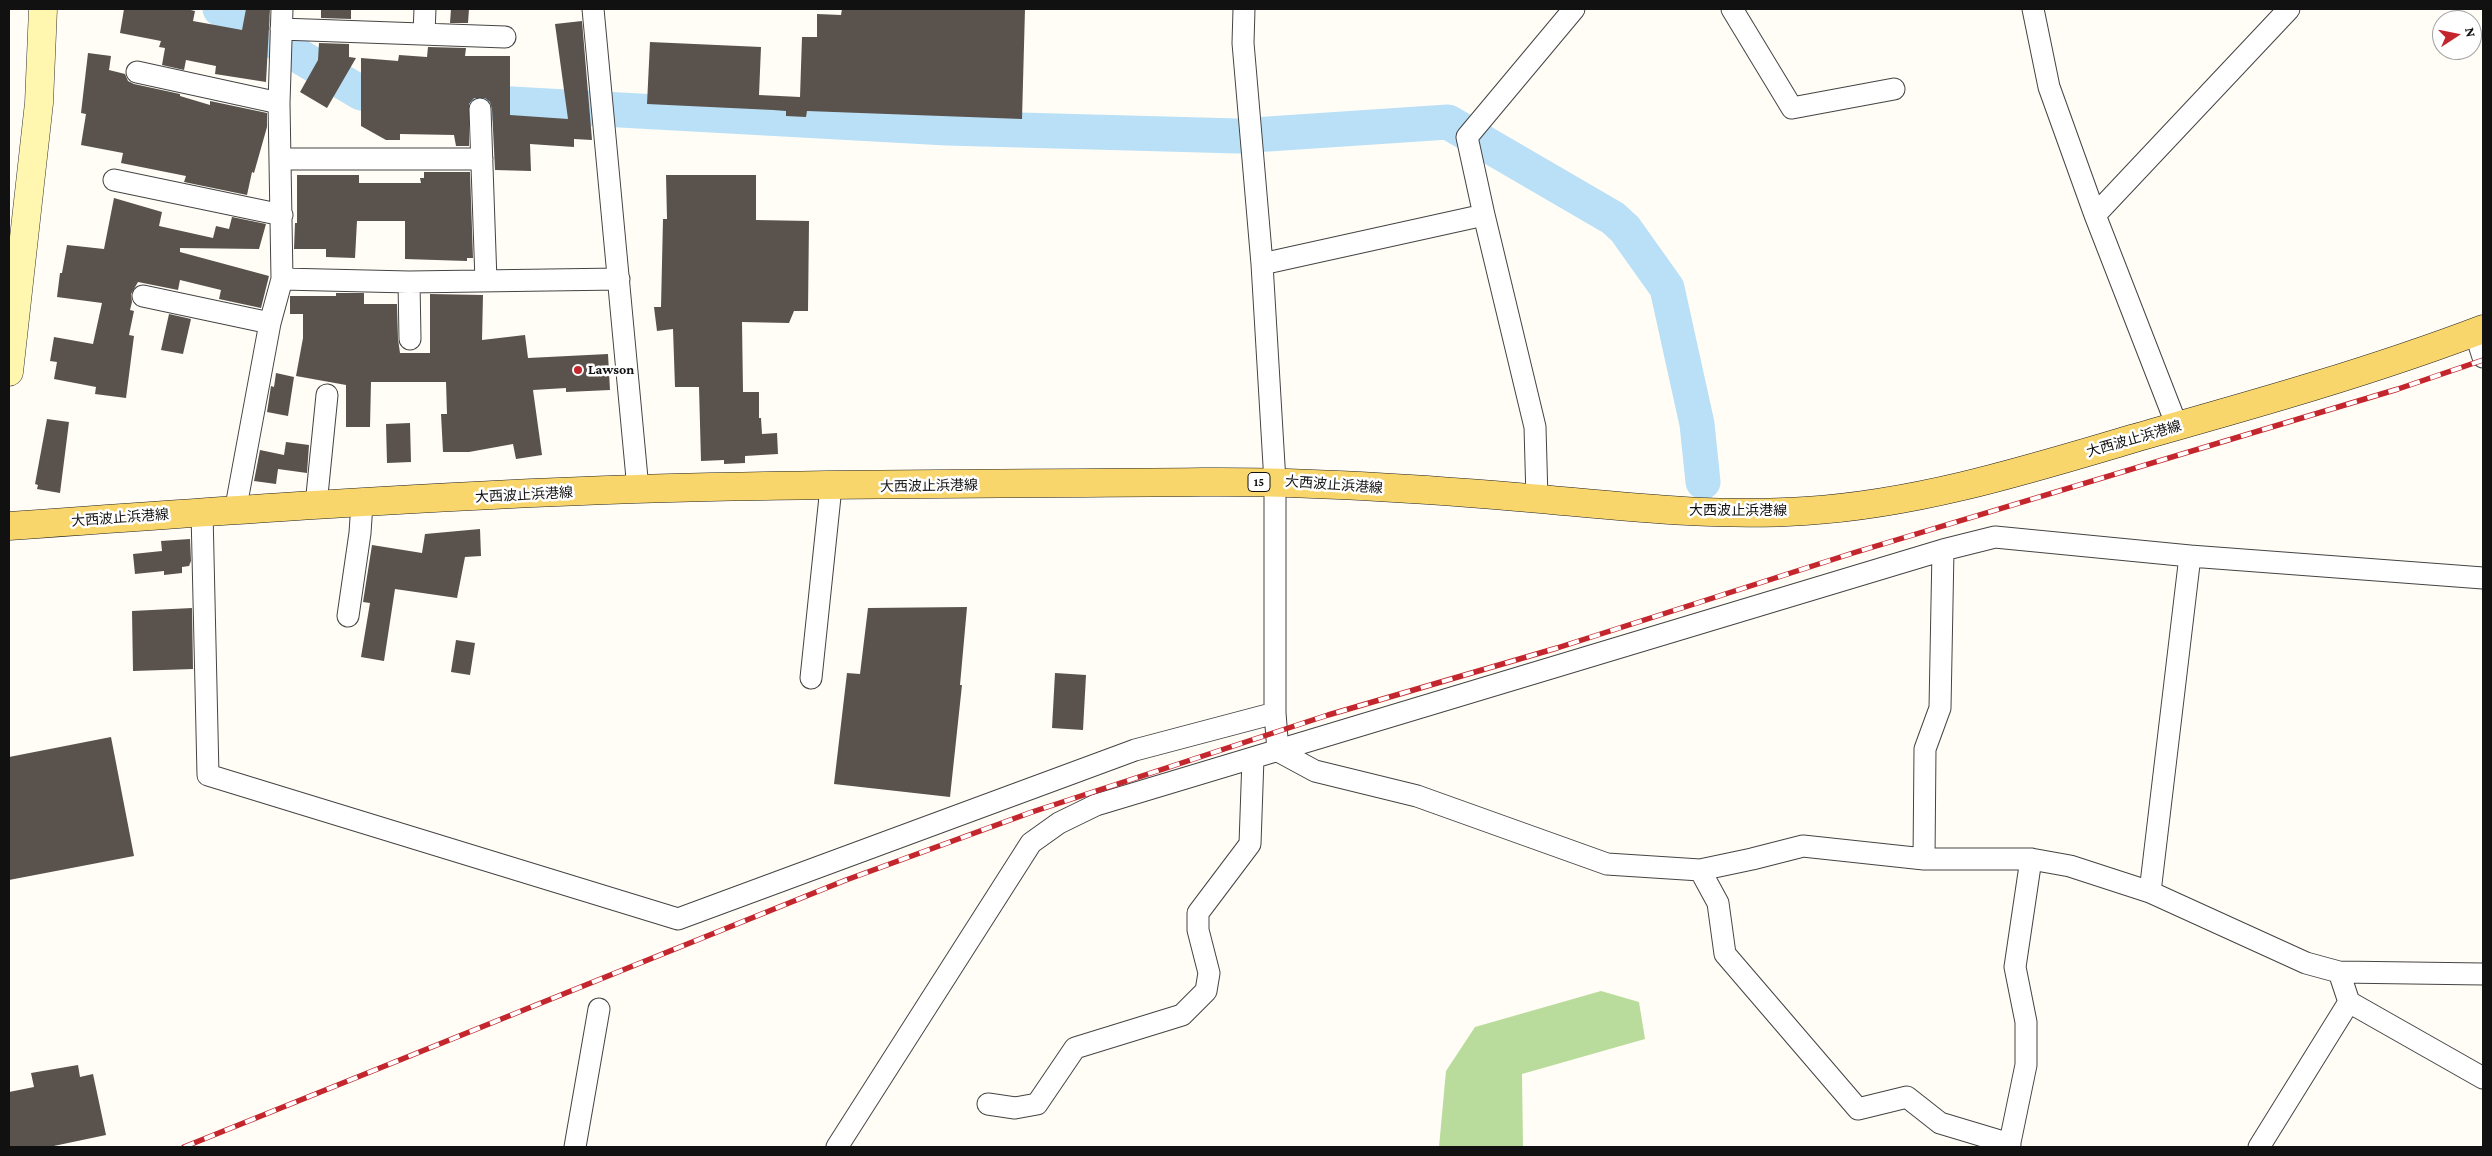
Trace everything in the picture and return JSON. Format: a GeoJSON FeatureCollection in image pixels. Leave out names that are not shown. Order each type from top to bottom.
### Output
{"type":"FeatureCollection","features":[{"type":"Feature","properties":{"kind":"main road","name":"大西波止浜港線"},"geometry":{"type":"LineString","coordinates":[[9,526],[316,505],[638,489],[1275,482],[1537,499],[1637,509],[1722,513],[1801,512],[1875,505],[1979,483],[2401,359],[2480,339]]}},
{"type":"Feature","properties":{"kind":"street"},"geometry":{"type":"LineString","coordinates":[[9,372],[39,103],[43,9]]}},
{"type":"Feature","properties":{"kind":"street"},"geometry":{"type":"LineString","coordinates":[[424,33],[425,9]]}},
{"type":"Feature","properties":{"kind":"street"},"geometry":{"type":"LineString","coordinates":[[593,9],[638,489]]}},
{"type":"Feature","properties":{"kind":"street"},"geometry":{"type":"LineString","coordinates":[[1244,9],[1243,43],[1262,264],[1275,482],[1275,713],[1278,750]]}},
{"type":"Feature","properties":{"kind":"street"},"geometry":{"type":"LineString","coordinates":[[1537,499],[1535,427],[1484,215],[1468,137],[1574,9]]}},
{"type":"Feature","properties":{"kind":"street"},"geometry":{"type":"LineString","coordinates":[[1732,9],[1792,108],[1894,89]]}},
{"type":"Feature","properties":{"kind":"street"},"geometry":{"type":"LineString","coordinates":[[2033,9],[2049,87],[2095,215],[2177,426]]}},
{"type":"Feature","properties":{"kind":"street"},"geometry":{"type":"LineString","coordinates":[[2095,215],[2289,9]]}},
{"type":"Feature","properties":{"kind":"street"},"geometry":{"type":"LineString","coordinates":[[235,512],[270,323],[282,278],[279,102],[281,19],[424,33],[505,37]]}},
{"type":"Feature","properties":{"kind":"street"},"geometry":{"type":"LineString","coordinates":[[137,72],[279,102]]}},
{"type":"Feature","properties":{"kind":"street"},"geometry":{"type":"LineString","coordinates":[[480,109],[486,281]]}},
{"type":"Feature","properties":{"kind":"street"},"geometry":{"type":"LineString","coordinates":[[280,159],[482,159]]}},
{"type":"Feature","properties":{"kind":"street"},"geometry":{"type":"LineString","coordinates":[[114,180],[282,215]]}},
{"type":"Feature","properties":{"kind":"street"},"geometry":{"type":"LineString","coordinates":[[1262,264],[1484,215]]}},
{"type":"Feature","properties":{"kind":"street"},"geometry":{"type":"LineString","coordinates":[[282,278],[409,282],[619,279]]}},
{"type":"Feature","properties":{"kind":"street"},"geometry":{"type":"LineString","coordinates":[[409,282],[410,339]]}},
{"type":"Feature","properties":{"kind":"street"},"geometry":{"type":"LineString","coordinates":[[144,296],[270,323]]}},
{"type":"Feature","properties":{"kind":"street"},"geometry":{"type":"LineString","coordinates":[[316,505],[328,395]]}},
{"type":"Feature","properties":{"kind":"street"},"geometry":{"type":"LineString","coordinates":[[810,678],[830,487]]}},
{"type":"Feature","properties":{"kind":"street"},"geometry":{"type":"LineString","coordinates":[[348,616],[360,533],[362,503]]}},
{"type":"Feature","properties":{"kind":"street"},"geometry":{"type":"LineString","coordinates":[[202,512],[208,775],[678,919],[1135,750],[1275,713]]}},
{"type":"Feature","properties":{"kind":"street"},"geometry":{"type":"LineString","coordinates":[[837,1147],[1031,843],[1059,823],[1096,805],[1943,550],[1994,537],[2190,556],[2483,578]]}},
{"type":"Feature","properties":{"kind":"street"},"geometry":{"type":"LineString","coordinates":[[1924,859],[1925,748],[1940,708],[1943,550]]}},
{"type":"Feature","properties":{"kind":"street"},"geometry":{"type":"LineString","coordinates":[[2150,892],[2190,556]]}},
{"type":"Feature","properties":{"kind":"street"},"geometry":{"type":"LineString","coordinates":[[1278,750],[1315,771],[1417,796],[1607,864],[1700,870],[1803,846],[1924,859],[2031,859],[2070,866],[2150,892],[2306,963],[2339,972],[2483,974]]}},
{"type":"Feature","properties":{"kind":"street"},"geometry":{"type":"LineString","coordinates":[[988,1104],[1015,1108],[1037,1104],[1075,1048],[1182,1015],[1206,991],[1209,974],[1198,930],[1198,913],[1250,844],[1253,758]]}},
{"type":"Feature","properties":{"kind":"street"},"geometry":{"type":"LineString","coordinates":[[1700,870],[1718,903],[1725,954],[1858,1109],[1907,1097],[1940,1123],[2009,1146],[2026,1064],[2026,1022],[2015,967],[2031,859]]}},
{"type":"Feature","properties":{"kind":"street"},"geometry":{"type":"LineString","coordinates":[[2339,972],[2349,1002],[2483,1078]]}},
{"type":"Feature","properties":{"kind":"street"},"geometry":{"type":"LineString","coordinates":[[2259,1147],[2349,1002]]}},
{"type":"Feature","properties":{"kind":"street"},"geometry":{"type":"LineString","coordinates":[[575,1147],[599,1009]]}},
{"type":"Feature","properties":{"kind":"green space"},"geometry":{"type":"Polygon","coordinates":[[[1601,991],[1639,1002],[1645,1039],[1522,1074],[1523,1147],[1439,1147],[1446,1071],[1475,1027],[1601,991]]]}},
{"type":"Feature","properties":{"kind":"building"},"geometry":{"type":"Polygon","coordinates":[[[124,9],[186,9],[195,11],[193,21],[242,30],[246,9],[270,9],[266,82],[215,74],[216,66],[186,60],[184,70],[162,65],[165,48],[159,47],[161,41],[120,33],[124,9]]]}},
{"type":"Feature","properties":{"kind":"building"},"geometry":{"type":"Polygon","coordinates":[[[321,9],[351,9],[351,19],[321,18],[321,9]]]}},
{"type":"Feature","properties":{"kind":"building"},"geometry":{"type":"Polygon","coordinates":[[[451,9],[469,9],[468,23],[450,23],[451,9]]]}},
{"type":"Feature","properties":{"kind":"building"},"geometry":{"type":"Polygon","coordinates":[[[842,9],[1025,9],[1022,119],[807,111],[806,117],[786,116],[786,111],[647,104],[650,42],[761,47],[759,95],[800,97],[802,37],[817,37],[817,14],[841,15],[842,9]]]}},
{"type":"Feature","properties":{"kind":"building"},"geometry":{"type":"Polygon","coordinates":[[[582,21],[592,140],[574,139],[574,147],[530,144],[531,171],[495,170],[492,109],[490,102],[485,98],[474,98],[469,104],[469,146],[456,146],[454,135],[400,134],[400,140],[386,140],[361,126],[361,58],[398,61],[399,55],[427,57],[428,47],[466,48],[465,56],[510,56],[510,115],[568,119],[555,24],[582,21]]]}},
{"type":"Feature","properties":{"kind":"building"},"geometry":{"type":"Polygon","coordinates":[[[319,43],[349,44],[349,57],[356,58],[327,108],[300,92],[318,60],[319,43]]]}},
{"type":"Feature","properties":{"kind":"building"},"geometry":{"type":"Polygon","coordinates":[[[88,53],[111,56],[109,70],[125,74],[128,81],[134,84],[180,94],[180,96],[210,105],[210,101],[267,113],[267,127],[254,173],[252,172],[247,195],[184,182],[186,176],[121,163],[123,153],[81,145],[86,114],[81,113],[88,53]]]}},
{"type":"Feature","properties":{"kind":"building"},"geometry":{"type":"Polygon","coordinates":[[[424,172],[470,172],[473,258],[467,258],[467,261],[405,259],[405,221],[357,221],[355,258],[326,257],[326,249],[294,249],[295,223],[297,223],[297,175],[359,175],[359,183],[421,183],[420,178],[424,178],[424,172]]]}},
{"type":"Feature","properties":{"kind":"building"},"geometry":{"type":"Polygon","coordinates":[[[666,175],[756,175],[756,220],[809,221],[808,311],[794,311],[789,323],[742,322],[743,392],[759,392],[759,418],[761,418],[762,434],[777,433],[778,454],[745,456],[745,463],[724,464],[724,460],[701,461],[699,387],[675,387],[673,329],[657,331],[654,307],[661,307],[663,219],[667,219],[666,175]]]}},
{"type":"Feature","properties":{"kind":"building"},"geometry":{"type":"Polygon","coordinates":[[[114,198],[162,212],[159,226],[213,238],[216,226],[229,229],[232,217],[266,224],[259,249],[180,248],[180,252],[269,276],[261,308],[219,299],[221,290],[180,280],[178,290],[138,282],[131,294],[130,310],[134,311],[129,335],[134,336],[126,398],[95,394],[96,387],[54,379],[57,362],[50,361],[54,337],[93,344],[102,303],[57,297],[60,273],[62,273],[67,245],[104,249],[114,198]]]}},
{"type":"Feature","properties":{"kind":"building"},"geometry":{"type":"Polygon","coordinates":[[[336,293],[364,293],[364,304],[397,304],[400,353],[430,353],[430,294],[483,295],[482,340],[525,335],[528,358],[608,354],[610,390],[566,392],[566,388],[533,390],[542,455],[516,459],[513,444],[469,452],[443,452],[441,414],[447,414],[446,382],[371,382],[370,427],[346,427],[346,385],[296,376],[303,338],[303,314],[290,314],[290,296],[336,296],[336,293]]]}},
{"type":"Feature","properties":{"kind":"building"},"geometry":{"type":"Polygon","coordinates":[[[169,314],[191,319],[183,354],[161,350],[169,314]]]}},
{"type":"Feature","properties":{"kind":"building"},"geometry":{"type":"Polygon","coordinates":[[[276,373],[294,377],[288,416],[267,412],[271,386],[274,387],[276,373]]]}},
{"type":"Feature","properties":{"kind":"building"},"geometry":{"type":"Polygon","coordinates":[[[47,419],[69,422],[60,493],[37,489],[38,485],[35,484],[47,419]]]}},
{"type":"Feature","properties":{"kind":"building"},"geometry":{"type":"Polygon","coordinates":[[[410,423],[411,462],[387,463],[386,424],[410,423]]]}},
{"type":"Feature","properties":{"kind":"building"},"geometry":{"type":"Polygon","coordinates":[[[286,442],[309,445],[307,473],[278,469],[276,484],[254,481],[260,450],[284,455],[286,442]]]}},
{"type":"Feature","properties":{"kind":"building"},"geometry":{"type":"Polygon","coordinates":[[[480,529],[481,556],[465,557],[457,598],[395,589],[384,661],[361,657],[370,603],[363,602],[372,545],[422,553],[425,534],[480,529]]]}},
{"type":"Feature","properties":{"kind":"building"},"geometry":{"type":"Polygon","coordinates":[[[190,539],[191,561],[189,566],[182,567],[182,573],[164,575],[164,571],[135,574],[133,554],[162,551],[161,541],[190,539]]]}},
{"type":"Feature","properties":{"kind":"building"},"geometry":{"type":"Polygon","coordinates":[[[967,607],[960,685],[962,685],[950,797],[834,784],[847,673],[860,674],[868,608],[967,607]]]}},
{"type":"Feature","properties":{"kind":"building"},"geometry":{"type":"Polygon","coordinates":[[[192,608],[193,669],[133,671],[132,611],[192,608]]]}},
{"type":"Feature","properties":{"kind":"building"},"geometry":{"type":"Polygon","coordinates":[[[456,640],[475,643],[470,675],[451,672],[456,640]]]}},
{"type":"Feature","properties":{"kind":"building"},"geometry":{"type":"Polygon","coordinates":[[[1055,673],[1086,675],[1083,730],[1052,728],[1055,673]]]}},
{"type":"Feature","properties":{"kind":"building"},"geometry":{"type":"Polygon","coordinates":[[[111,737],[134,856],[9,880],[9,757],[111,737]]]}},
{"type":"Feature","properties":{"kind":"building"},"geometry":{"type":"Polygon","coordinates":[[[78,1065],[80,1077],[93,1074],[106,1135],[49,1147],[9,1147],[9,1092],[34,1087],[31,1073],[78,1065]]]}},
{"type":"Feature","properties":{"kind":"waterway"},"geometry":{"type":"LineString","coordinates":[[220,9],[361,93],[421,99],[947,128],[1238,136],[1448,122],[1613,218],[1625,229],[1667,288],[1697,424],[1703,482]]}},
{"type":"Feature","properties":{"kind":"railway"},"geometry":{"type":"LineString","coordinates":[[184,1147],[846,880],[1032,812],[1328,715],[1557,648],[1853,553],[2398,389],[2483,360]]}},
{"type":"Feature","properties":{"kind":"place","name":"Lawson"},"geometry":{"type":"Point","coordinates":[578,370]}}]}
